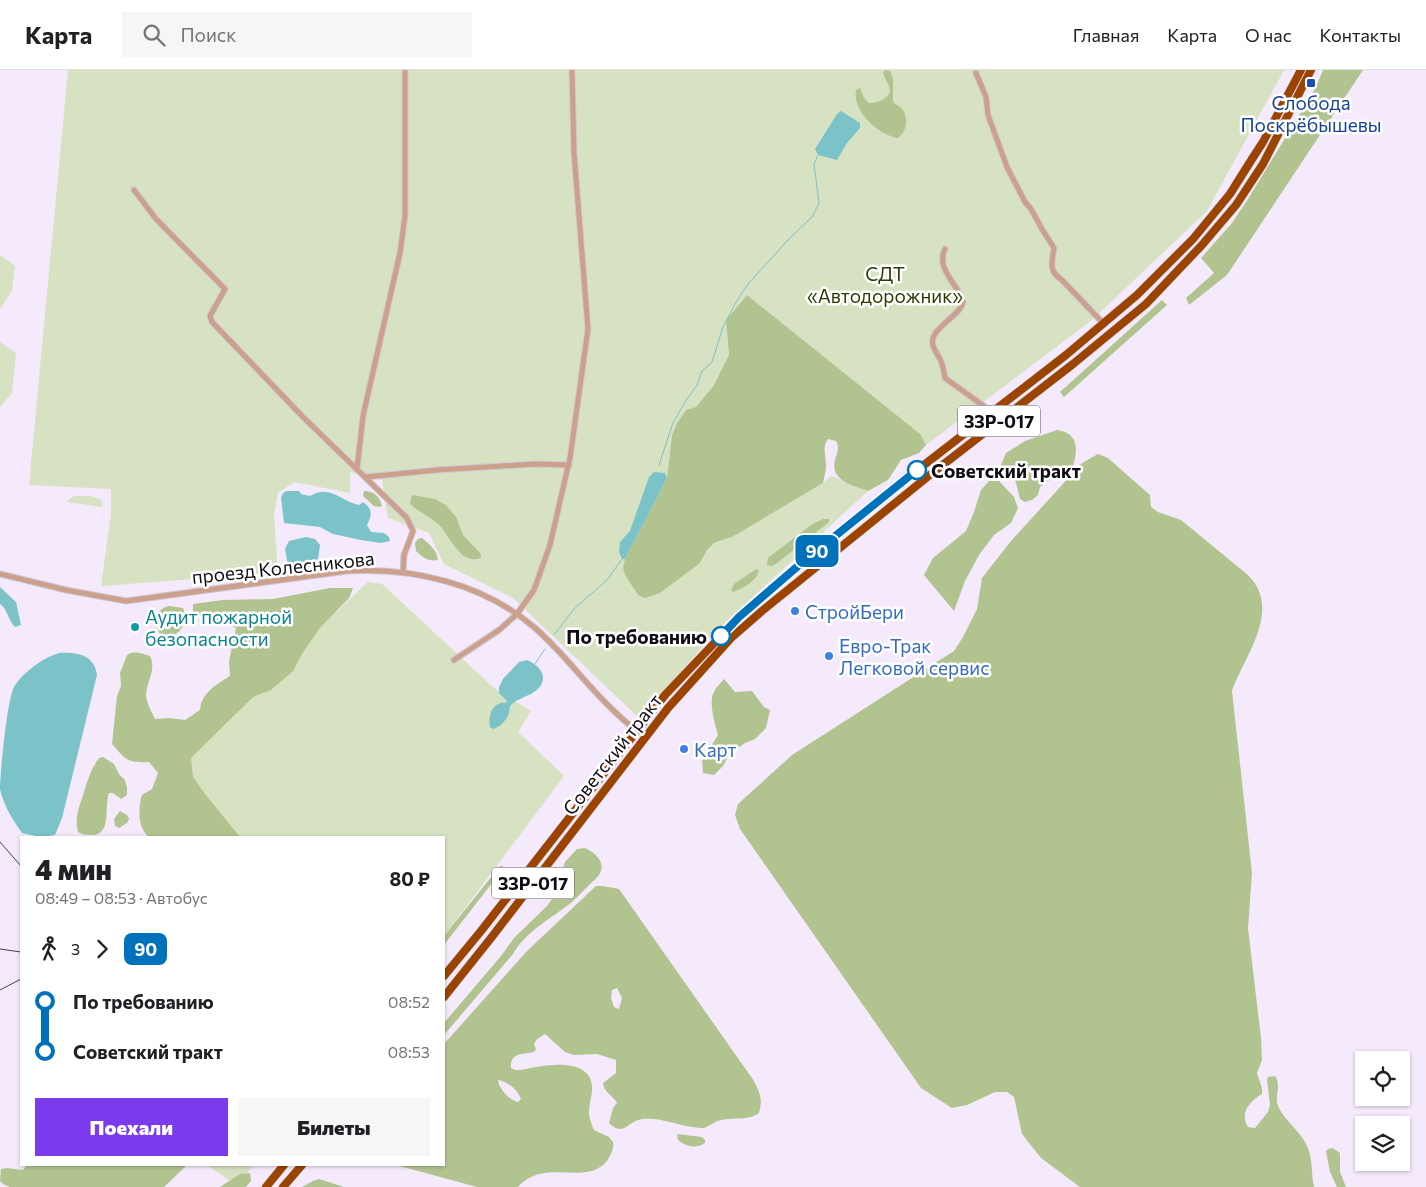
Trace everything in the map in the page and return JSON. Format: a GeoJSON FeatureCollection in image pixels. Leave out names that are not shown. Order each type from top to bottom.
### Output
{"type":"FeatureCollection","features":[{"type":"Feature","properties":{"kind":"highway","name":"Советский тракт"},"geometry":{"type":"LineString","coordinates":[[445,975],[666,695],[739,617],[871,506],[1066,355],[1137,295],[1193,238],[1230,194],[1263,142],[1301,70]]}},
{"type":"Feature","properties":{"kind":"highway","name":"Советский тракт"},"geometry":{"type":"LineString","coordinates":[[445,996],[682,691],[731,638],[931,474],[1073,364],[1146,304],[1236,205],[1263,164],[1311,70]]}},
{"type":"Feature","properties":{"kind":"highway"},"geometry":{"type":"LineString","coordinates":[[637,731],[645,738]]}},
{"type":"Feature","properties":{"kind":"highway"},"geometry":{"type":"LineString","coordinates":[[266,1187],[283,1166]]}},
{"type":"Feature","properties":{"kind":"highway"},"geometry":{"type":"LineString","coordinates":[[283,1187],[301,1166]]}},
{"type":"Feature","properties":{"kind":"street"},"geometry":{"type":"LineString","coordinates":[[357,469],[363,416],[400,253],[405,216],[405,70]]}},
{"type":"Feature","properties":{"kind":"street"},"geometry":{"type":"LineString","coordinates":[[454,660],[499,630],[517,614],[534,590],[550,546],[568,465],[588,329],[574,153],[572,70]]}},
{"type":"Feature","properties":{"kind":"street"},"geometry":{"type":"LineString","coordinates":[[976,73],[986,97],[988,115],[1008,167],[1024,202],[1031,208],[1054,248],[1051,267],[1054,275],[1062,280],[1103,323]]}},
{"type":"Feature","properties":{"kind":"street"},"geometry":{"type":"LineString","coordinates":[[134,190],[150,212],[225,290],[210,316],[212,322],[303,417],[406,518],[412,531],[404,555],[403,572]]}},
{"type":"Feature","properties":{"kind":"street"},"geometry":{"type":"LineString","coordinates":[[945,249],[942,254],[943,264],[963,302],[962,308],[945,322],[933,337],[933,345],[942,364],[945,378],[992,412]]}},
{"type":"Feature","properties":{"kind":"street"},"geometry":{"type":"LineString","coordinates":[[366,478],[437,470],[535,464],[568,465]]}},
{"type":"Feature","properties":{"kind":"street","name":"проезд Колесникова"},"geometry":{"type":"LineString","coordinates":[[0,574],[66,590],[126,600],[347,571],[403,572],[442,580],[464,587],[517,614],[546,639],[614,712],[637,731]]}},
{"type":"Feature","properties":{"kind":"green space","name":"СДТ «Автодорожник»"},"geometry":{"type":"Polygon","coordinates":[[[68,70],[1284,70],[1207,211],[1092,320],[926,445],[919,434],[747,295],[726,320],[729,356],[714,385],[696,407],[686,410],[677,423],[672,435],[667,478],[623,568],[625,575],[638,595],[700,563],[707,550],[714,543],[734,536],[823,483],[831,476],[868,491],[718,629],[640,719],[513,598],[444,564],[429,533],[388,518],[382,480],[350,472],[350,493],[294,482],[278,493],[274,515],[278,573],[101,586],[111,514],[111,489],[29,485],[68,70]]]}},
{"type":"Feature","properties":{"kind":"green space"},"geometry":{"type":"Polygon","coordinates":[[[885,70],[890,71],[893,78],[893,101],[902,109],[906,116],[905,128],[898,138],[882,132],[868,121],[862,114],[856,98],[856,90],[860,88],[864,98],[869,103],[879,101],[888,95],[890,89],[883,72],[885,70]]]}},
{"type":"Feature","properties":{"kind":"green space"},"geometry":{"type":"Polygon","coordinates":[[[1323,70],[1363,70],[1227,275],[1189,305],[1186,298],[1214,273],[1201,258],[1232,223],[1248,199],[1315,89],[1323,70]]]}},
{"type":"Feature","properties":{"kind":"green space"},"geometry":{"type":"Polygon","coordinates":[[[0,255],[15,266],[12,291],[0,309],[0,255]]]}},
{"type":"Feature","properties":{"kind":"green space"},"geometry":{"type":"Polygon","coordinates":[[[747,295],[920,434],[926,445],[919,453],[901,460],[888,480],[868,491],[845,482],[837,475],[834,464],[838,446],[836,441],[828,439],[825,448],[826,468],[823,483],[734,536],[714,543],[707,550],[700,563],[660,593],[645,598],[638,595],[625,575],[623,568],[625,559],[667,478],[672,435],[677,423],[686,410],[696,407],[714,385],[729,355],[726,320],[747,295]]]}},
{"type":"Feature","properties":{"kind":"green space"},"geometry":{"type":"Polygon","coordinates":[[[1162,300],[1167,305],[1064,397],[1060,392],[1162,300]]]}},
{"type":"Feature","properties":{"kind":"green space"},"geometry":{"type":"Polygon","coordinates":[[[0,342],[16,353],[12,393],[0,407],[0,342]]]}},
{"type":"Feature","properties":{"kind":"green space"},"geometry":{"type":"Polygon","coordinates":[[[1057,430],[1073,438],[1076,454],[1073,466],[1046,482],[1040,487],[1038,495],[1032,500],[1025,502],[1020,499],[1014,475],[1005,472],[1001,465],[1006,453],[1025,441],[1057,430]]]}},
{"type":"Feature","properties":{"kind":"green space"},"geometry":{"type":"Polygon","coordinates":[[[1098,454],[1108,458],[1150,495],[1151,507],[1158,512],[1181,520],[1248,575],[1258,589],[1262,603],[1258,633],[1232,691],[1252,873],[1248,928],[1262,1060],[1257,1073],[1262,1094],[1253,1100],[1247,1108],[1245,1117],[1248,1127],[1255,1128],[1268,1112],[1270,1105],[1267,1080],[1268,1077],[1275,1076],[1278,1083],[1278,1106],[1302,1137],[1308,1148],[1314,1187],[1080,1187],[1041,1158],[1022,1134],[1014,1097],[1007,1092],[995,1092],[967,1105],[952,1108],[921,1088],[740,829],[735,815],[738,804],[792,755],[954,651],[977,609],[982,578],[1011,541],[1082,463],[1098,454]]]}},
{"type":"Feature","properties":{"kind":"green space"},"geometry":{"type":"Polygon","coordinates":[[[989,481],[999,481],[1014,497],[1018,508],[1011,523],[994,535],[979,555],[965,581],[954,611],[924,575],[933,558],[966,531],[981,490],[989,481]]]}},
{"type":"Feature","properties":{"kind":"green space"},"geometry":{"type":"Polygon","coordinates":[[[364,491],[376,495],[382,506],[374,506],[363,496],[364,491]]]}},
{"type":"Feature","properties":{"kind":"green space"},"geometry":{"type":"Polygon","coordinates":[[[412,495],[435,499],[446,505],[456,517],[463,535],[481,554],[481,558],[473,559],[461,553],[437,523],[411,505],[412,495]]]}},
{"type":"Feature","properties":{"kind":"green space"},"geometry":{"type":"Polygon","coordinates":[[[74,496],[91,496],[101,500],[103,507],[66,502],[74,496]]]}},
{"type":"Feature","properties":{"kind":"green space"},"geometry":{"type":"Polygon","coordinates":[[[823,519],[829,519],[829,522],[777,563],[772,566],[767,565],[768,558],[811,525],[823,519]]]}},
{"type":"Feature","properties":{"kind":"green space"},"geometry":{"type":"Polygon","coordinates":[[[422,538],[434,550],[438,560],[426,559],[416,551],[415,543],[418,539],[422,538]]]}},
{"type":"Feature","properties":{"kind":"green space"},"geometry":{"type":"Polygon","coordinates":[[[756,569],[759,570],[758,574],[753,581],[733,592],[731,590],[734,584],[756,569]]]}},
{"type":"Feature","properties":{"kind":"green space"},"geometry":{"type":"Polygon","coordinates":[[[368,582],[382,584],[494,688],[531,711],[518,732],[564,776],[445,935],[445,836],[232,836],[174,764],[368,582]]]}},
{"type":"Feature","properties":{"kind":"green space"},"geometry":{"type":"Polygon","coordinates":[[[330,588],[353,588],[349,598],[319,629],[293,671],[271,690],[253,697],[191,758],[193,777],[239,836],[148,836],[141,824],[140,806],[142,795],[152,789],[158,773],[149,762],[136,762],[127,759],[112,744],[117,696],[121,686],[120,673],[127,655],[141,653],[150,656],[152,671],[146,696],[155,719],[185,720],[200,710],[203,699],[210,690],[230,676],[229,661],[236,628],[193,613],[193,604],[223,600],[273,599],[330,588]]]}},
{"type":"Feature","properties":{"kind":"green space"},"geometry":{"type":"Polygon","coordinates":[[[169,606],[183,608],[185,618],[179,632],[173,636],[166,637],[161,635],[157,629],[157,619],[160,610],[169,606]]]}},
{"type":"Feature","properties":{"kind":"green space"},"geometry":{"type":"Polygon","coordinates":[[[724,679],[735,692],[752,691],[764,707],[770,710],[766,728],[755,739],[730,753],[723,766],[714,775],[703,773],[702,761],[718,735],[713,713],[712,696],[724,679]]]}},
{"type":"Feature","properties":{"kind":"green space"},"geometry":{"type":"Polygon","coordinates":[[[103,757],[114,764],[119,774],[125,780],[127,795],[121,799],[113,793],[109,793],[103,830],[93,835],[83,834],[78,832],[78,811],[92,770],[99,758],[103,757]]]}},
{"type":"Feature","properties":{"kind":"green space"},"geometry":{"type":"Polygon","coordinates":[[[120,811],[127,815],[129,819],[127,823],[119,828],[115,826],[114,819],[120,811]]]}},
{"type":"Feature","properties":{"kind":"green space"},"geometry":{"type":"Polygon","coordinates":[[[585,848],[595,854],[600,860],[602,867],[599,875],[574,900],[525,938],[445,1034],[445,1022],[514,938],[547,906],[559,889],[559,878],[565,862],[577,849],[585,848]]]}},
{"type":"Feature","properties":{"kind":"green space"},"geometry":{"type":"Polygon","coordinates":[[[500,866],[503,866],[502,870],[445,944],[445,935],[500,866]]]}},
{"type":"Feature","properties":{"kind":"green space"},"geometry":{"type":"Polygon","coordinates":[[[596,886],[619,889],[754,1081],[761,1104],[759,1113],[754,1116],[723,1120],[703,1128],[643,1119],[619,1129],[609,1123],[613,1108],[617,1103],[605,1089],[603,1083],[616,1073],[616,1060],[597,1054],[574,1055],[565,1052],[545,1034],[537,1039],[534,1044],[536,1049],[534,1052],[515,1056],[511,1063],[511,1068],[521,1070],[539,1066],[562,1065],[582,1069],[589,1076],[592,1085],[589,1112],[594,1130],[609,1137],[613,1142],[613,1150],[607,1161],[598,1168],[588,1172],[540,1174],[529,1178],[518,1187],[477,1187],[400,1166],[445,1166],[445,1043],[527,951],[596,886]],[[617,988],[612,990],[611,998],[614,1007],[619,1009],[622,998],[617,988]],[[498,1080],[500,1087],[508,1097],[518,1102],[521,1099],[517,1092],[505,1082],[498,1080]]]}},
{"type":"Feature","properties":{"kind":"green space"},"geometry":{"type":"Polygon","coordinates":[[[677,1134],[702,1137],[705,1143],[695,1147],[688,1146],[678,1140],[677,1134]]]}},
{"type":"Feature","properties":{"kind":"green space"},"geometry":{"type":"Polygon","coordinates":[[[1333,1148],[1340,1153],[1340,1172],[1346,1187],[1337,1187],[1330,1172],[1326,1151],[1333,1148]]]}},
{"type":"Feature","properties":{"kind":"green space"},"geometry":{"type":"Polygon","coordinates":[[[26,1166],[186,1166],[164,1187],[10,1187],[0,1181],[1,1169],[23,1170],[26,1166]]]}},
{"type":"Feature","properties":{"kind":"green space"},"geometry":{"type":"Polygon","coordinates":[[[208,1166],[253,1166],[236,1185],[208,1166]]]}},
{"type":"Feature","properties":{"kind":"green space"},"geometry":{"type":"Polygon","coordinates":[[[250,1173],[251,1181],[246,1187],[220,1187],[240,1174],[250,1173]]]}},
{"type":"Feature","properties":{"kind":"green space"},"geometry":{"type":"Polygon","coordinates":[[[319,1179],[344,1187],[302,1187],[319,1179]]]}},
{"type":"Feature","properties":{"kind":"water"},"geometry":{"type":"Polygon","coordinates":[[[841,111],[860,123],[860,128],[847,143],[837,160],[818,155],[815,149],[837,114],[841,111]]]}},
{"type":"Feature","properties":{"kind":"water"},"geometry":{"type":"Polygon","coordinates":[[[654,472],[665,473],[667,478],[625,559],[622,559],[619,552],[620,542],[630,531],[649,477],[654,472]]]}},
{"type":"Feature","properties":{"kind":"water"},"geometry":{"type":"Polygon","coordinates":[[[299,491],[301,494],[310,496],[324,492],[335,494],[359,505],[363,502],[370,510],[371,515],[367,525],[371,532],[384,533],[389,537],[390,541],[381,543],[361,540],[333,534],[320,527],[284,523],[281,498],[283,493],[299,491]]]}},
{"type":"Feature","properties":{"kind":"water"},"geometry":{"type":"Polygon","coordinates":[[[306,537],[315,539],[320,545],[318,560],[307,568],[289,570],[285,549],[289,541],[306,537]]]}},
{"type":"Feature","properties":{"kind":"water"},"geometry":{"type":"Polygon","coordinates":[[[0,587],[16,602],[21,625],[15,627],[0,604],[0,587]]]}},
{"type":"Feature","properties":{"kind":"water"},"geometry":{"type":"Polygon","coordinates":[[[59,653],[78,654],[92,663],[97,675],[62,818],[55,835],[36,836],[22,833],[6,807],[0,789],[6,721],[11,694],[22,676],[47,658],[59,653]]]}},
{"type":"Feature","properties":{"kind":"water"},"geometry":{"type":"Polygon","coordinates":[[[527,660],[538,667],[543,676],[543,681],[537,690],[512,704],[504,721],[493,729],[490,727],[490,714],[492,710],[497,704],[506,703],[507,701],[499,693],[499,687],[503,679],[519,662],[527,660]]]}},
{"type":"Feature","properties":{"kind":"waterway"},"geometry":{"type":"LineString","coordinates":[[659,465],[673,423],[697,385],[702,371],[712,362],[723,327],[736,302],[748,284],[812,217],[819,203],[814,164],[818,155]]}},
{"type":"Feature","properties":{"kind":"waterway"},"geometry":{"type":"LineString","coordinates":[[554,635],[574,609],[607,580],[622,559]]}},
{"type":"Feature","properties":{"kind":"waterway"},"geometry":{"type":"LineString","coordinates":[[535,664],[545,649]]}},
{"type":"Feature","properties":{"kind":"railway"},"geometry":{"type":"LineString","coordinates":[[0,842],[20,865]]}},
{"type":"Feature","properties":{"kind":"railway"},"geometry":{"type":"LineString","coordinates":[[0,949],[20,952]]}},
{"type":"Feature","properties":{"kind":"railway"},"geometry":{"type":"LineString","coordinates":[[0,990],[20,980]]}},
{"type":"Feature","properties":{"kind":"bus line","name":"90"},"geometry":{"type":"LineString","coordinates":[[721,636],[739,617],[798,566],[917,470]]}},
{"type":"Feature","properties":{"kind":"place","name":"Слобода Поскрёбышевы"},"geometry":{"type":"Point","coordinates":[1311,83]}},
{"type":"Feature","properties":{"kind":"place","name":"Советский тракт"},"geometry":{"type":"Point","coordinates":[917,470]}},
{"type":"Feature","properties":{"kind":"place","name":"СтройБери"},"geometry":{"type":"Point","coordinates":[795,611]}},
{"type":"Feature","properties":{"kind":"place","name":"Аудит пожарной безопасности"},"geometry":{"type":"Point","coordinates":[135,627]}},
{"type":"Feature","properties":{"kind":"place","name":"По требованию"},"geometry":{"type":"Point","coordinates":[721,636]}},
{"type":"Feature","properties":{"kind":"place","name":"Евро-Трак Легковой сервис"},"geometry":{"type":"Point","coordinates":[829,656]}},
{"type":"Feature","properties":{"kind":"place","name":"Карт"},"geometry":{"type":"Point","coordinates":[684,749]}}]}
